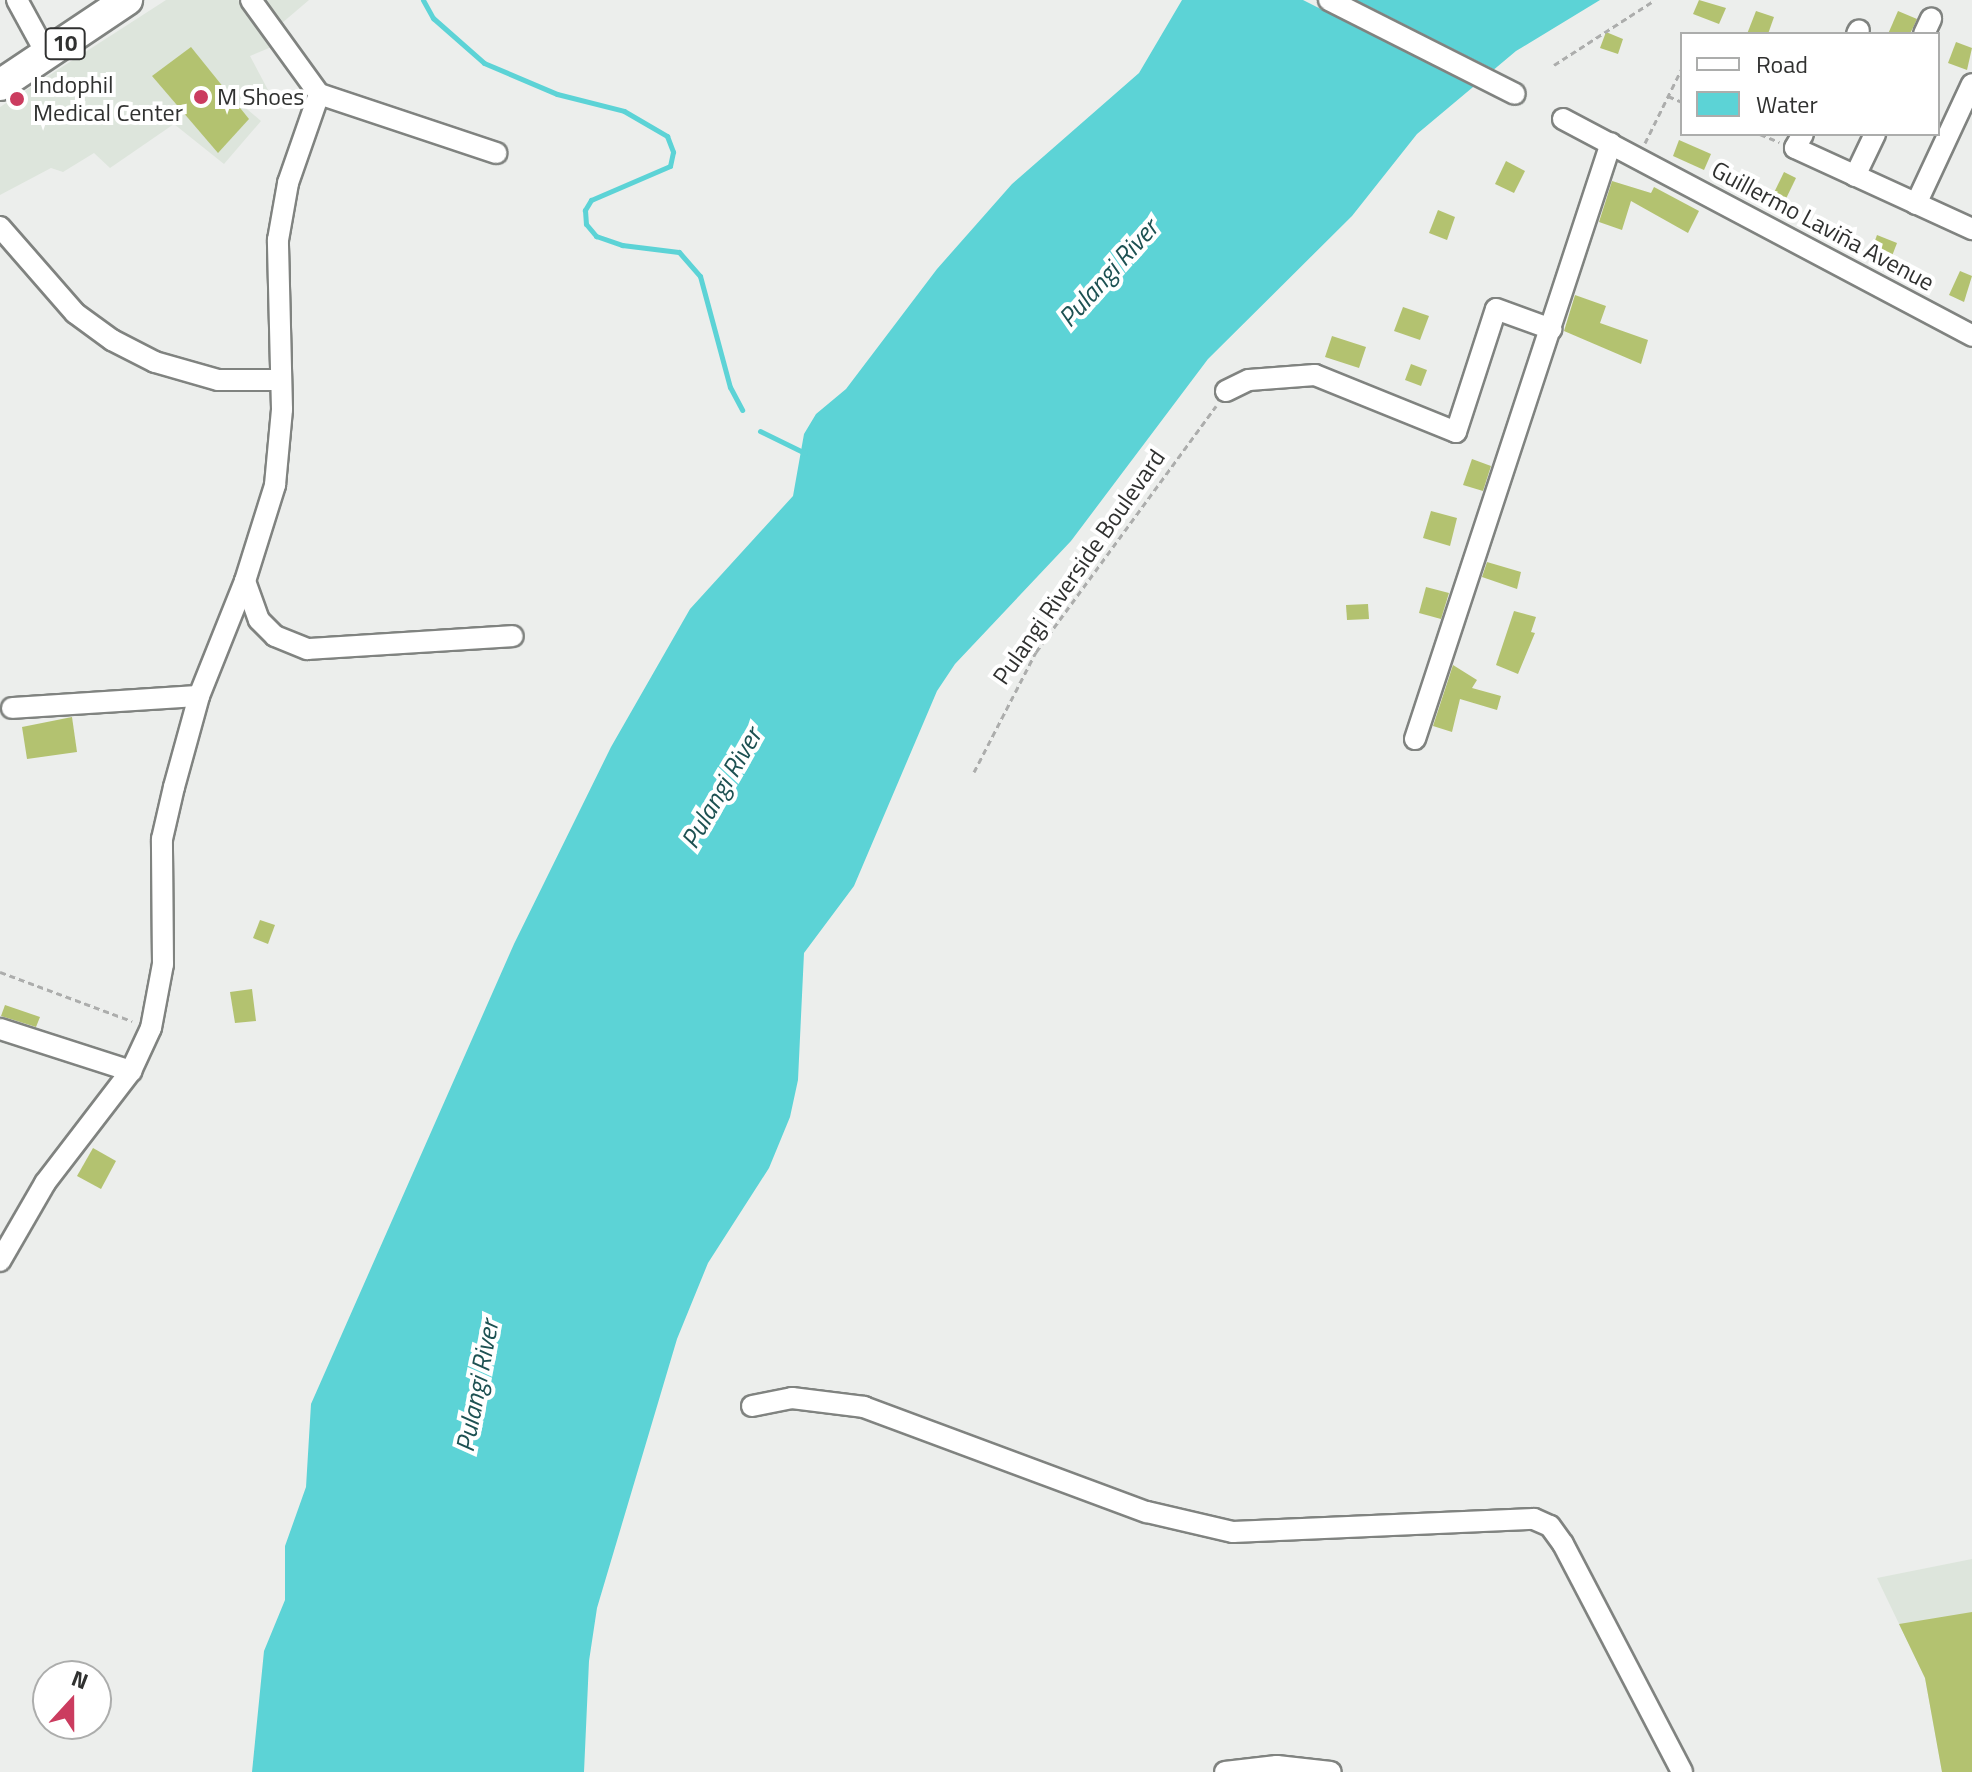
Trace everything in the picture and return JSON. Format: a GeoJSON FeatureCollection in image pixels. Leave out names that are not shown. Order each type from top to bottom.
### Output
{"type":"FeatureCollection","features":[{"type":"Feature","properties":{"kind":"highway","name":"10"},"geometry":{"type":"LineString","coordinates":[[0,85],[127,0]]}},
{"type":"Feature","properties":{"kind":"street"},"geometry":{"type":"LineString","coordinates":[[17,0],[47,55]]}},
{"type":"Feature","properties":{"kind":"street"},"geometry":{"type":"LineString","coordinates":[[251,0],[319,94],[496,153]]}},
{"type":"Feature","properties":{"kind":"street"},"geometry":{"type":"LineString","coordinates":[[1329,0],[1515,94]]}},
{"type":"Feature","properties":{"kind":"street"},"geometry":{"type":"LineString","coordinates":[[1916,204],[1972,84]]}},
{"type":"Feature","properties":{"kind":"street"},"geometry":{"type":"LineString","coordinates":[[0,1261],[45,1183],[131,1071],[151,1028],[163,964],[162,839],[199,696],[245,581],[275,485],[281,380],[282,208],[319,94]]}},
{"type":"Feature","properties":{"kind":"street","name":"Guillermo Laviña Avenue"},"geometry":{"type":"LineString","coordinates":[[1563,119],[1972,336]]}},
{"type":"Feature","properties":{"kind":"street"},"geometry":{"type":"LineString","coordinates":[[1802,136],[1795,148],[1972,229]]}},
{"type":"Feature","properties":{"kind":"street"},"geometry":{"type":"LineString","coordinates":[[1855,176],[1874,136]]}},
{"type":"Feature","properties":{"kind":"street"},"geometry":{"type":"LineString","coordinates":[[1415,739],[1611,143]]}},
{"type":"Feature","properties":{"kind":"street"},"geometry":{"type":"LineString","coordinates":[[0,227],[75,313],[112,340],[155,362],[218,380],[281,380]]}},
{"type":"Feature","properties":{"kind":"street"},"geometry":{"type":"LineString","coordinates":[[1226,391],[1249,380],[1315,375],[1456,432],[1496,309],[1551,329]]}},
{"type":"Feature","properties":{"kind":"street"},"geometry":{"type":"LineString","coordinates":[[245,581],[259,620],[275,636],[308,649],[513,636]]}},
{"type":"Feature","properties":{"kind":"street"},"geometry":{"type":"LineString","coordinates":[[12,708],[199,696]]}},
{"type":"Feature","properties":{"kind":"street"},"geometry":{"type":"LineString","coordinates":[[0,1029],[131,1071]]}},
{"type":"Feature","properties":{"kind":"street"},"geometry":{"type":"LineString","coordinates":[[752,1406],[792,1398],[864,1407],[1147,1512],[1233,1532],[1534,1519],[1550,1526],[1563,1544],[1682,1772]]}},
{"type":"Feature","properties":{"kind":"street"},"geometry":{"type":"LineString","coordinates":[[1225,1772],[1277,1766],[1331,1772]]}},
{"type":"Feature","properties":{"kind":"path"},"geometry":{"type":"LineString","coordinates":[[1554,65],[1655,0]]}},
{"type":"Feature","properties":{"kind":"path"},"geometry":{"type":"LineString","coordinates":[[1638,157],[1680,72]]}},
{"type":"Feature","properties":{"kind":"path"},"geometry":{"type":"LineString","coordinates":[[1668,96],[1680,101]]}},
{"type":"Feature","properties":{"kind":"path","name":"Pulangi Riverside Boulevard"},"geometry":{"type":"LineString","coordinates":[[974,772],[1036,652],[1226,391]]}},
{"type":"Feature","properties":{"kind":"path"},"geometry":{"type":"LineString","coordinates":[[0,972],[151,1028]]}},
{"type":"Feature","properties":{"kind":"shaded area"},"geometry":{"type":"Polygon","coordinates":[[[166,0],[238,0],[274,46],[250,56],[268,90],[241,104],[261,121],[224,164],[174,124],[110,168],[94,153],[63,172],[51,168],[0,195],[0,107],[166,0]]]}},
{"type":"Feature","properties":{"kind":"shaded area"},"geometry":{"type":"Polygon","coordinates":[[[266,0],[309,0],[282,23],[266,0]]]}},
{"type":"Feature","properties":{"kind":"shaded area"},"geometry":{"type":"Polygon","coordinates":[[[1972,1559],[1972,1772],[1942,1772],[1925,1678],[1877,1578],[1972,1559]]]}},
{"type":"Feature","properties":{"kind":"water","name":"Pulangi River"},"geometry":{"type":"Polygon","coordinates":[[[1182,0],[1600,0],[1516,51],[1417,134],[1352,216],[1208,359],[1071,541],[955,664],[937,691],[854,886],[804,953],[798,1080],[790,1117],[769,1168],[708,1263],[677,1339],[597,1608],[589,1661],[584,1772],[252,1772],[264,1651],[285,1600],[285,1546],[306,1487],[311,1404],[514,944],[611,747],[690,609],[793,496],[804,434],[816,414],[846,389],[937,269],[1012,184],[1139,73],[1182,0]]]}},
{"type":"Feature","properties":{"kind":"pier"},"geometry":{"type":"Polygon","coordinates":[[[1303,0],[1356,0],[1497,71],[1475,87],[1303,0]]]}},
{"type":"Feature","properties":{"kind":"building"},"geometry":{"type":"Polygon","coordinates":[[[1699,0],[1726,8],[1719,24],[1693,14],[1699,0]]]}},
{"type":"Feature","properties":{"kind":"building"},"geometry":{"type":"Polygon","coordinates":[[[1756,11],[1774,17],[1769,32],[1748,32],[1756,11]]]}},
{"type":"Feature","properties":{"kind":"building"},"geometry":{"type":"Polygon","coordinates":[[[1898,11],[1917,19],[1911,32],[1889,32],[1898,11]]]}},
{"type":"Feature","properties":{"kind":"building"},"geometry":{"type":"Polygon","coordinates":[[[1606,32],[1623,39],[1618,54],[1600,48],[1606,32]]]}},
{"type":"Feature","properties":{"kind":"building"},"geometry":{"type":"Polygon","coordinates":[[[1956,42],[1972,48],[1967,70],[1948,63],[1956,42]]]}},
{"type":"Feature","properties":{"kind":"building","name":"M Shoes"},"geometry":{"type":"Polygon","coordinates":[[[191,47],[249,119],[218,153],[152,76],[191,47]]]}},
{"type":"Feature","properties":{"kind":"building"},"geometry":{"type":"Polygon","coordinates":[[[1679,140],[1711,154],[1704,170],[1673,156],[1679,140]]]}},
{"type":"Feature","properties":{"kind":"building"},"geometry":{"type":"Polygon","coordinates":[[[1506,161],[1525,171],[1514,193],[1495,184],[1506,161]]]}},
{"type":"Feature","properties":{"kind":"building"},"geometry":{"type":"Polygon","coordinates":[[[1784,172],[1796,178],[1781,209],[1769,203],[1784,172]]]}},
{"type":"Feature","properties":{"kind":"building"},"geometry":{"type":"Polygon","coordinates":[[[1612,181],[1651,193],[1654,187],[1699,211],[1688,233],[1631,201],[1622,230],[1599,222],[1612,181]]]}},
{"type":"Feature","properties":{"kind":"building"},"geometry":{"type":"Polygon","coordinates":[[[1438,210],[1455,217],[1447,240],[1429,233],[1438,210]]]}},
{"type":"Feature","properties":{"kind":"building"},"geometry":{"type":"Polygon","coordinates":[[[1877,235],[1897,243],[1892,256],[1872,249],[1877,235]]]}},
{"type":"Feature","properties":{"kind":"building"},"geometry":{"type":"Polygon","coordinates":[[[1960,271],[1972,276],[1964,302],[1949,295],[1960,271]]]}},
{"type":"Feature","properties":{"kind":"building"},"geometry":{"type":"Polygon","coordinates":[[[1575,295],[1606,306],[1600,323],[1648,340],[1641,364],[1564,331],[1575,295]]]}},
{"type":"Feature","properties":{"kind":"building"},"geometry":{"type":"Polygon","coordinates":[[[1403,307],[1429,316],[1420,340],[1394,331],[1403,307]]]}},
{"type":"Feature","properties":{"kind":"building"},"geometry":{"type":"Polygon","coordinates":[[[1332,336],[1366,347],[1359,368],[1325,357],[1332,336]]]}},
{"type":"Feature","properties":{"kind":"building"},"geometry":{"type":"Polygon","coordinates":[[[1411,364],[1427,370],[1421,386],[1405,380],[1411,364]]]}},
{"type":"Feature","properties":{"kind":"building"},"geometry":{"type":"Polygon","coordinates":[[[1472,459],[1491,466],[1483,491],[1463,485],[1472,459]]]}},
{"type":"Feature","properties":{"kind":"building"},"geometry":{"type":"Polygon","coordinates":[[[1431,511],[1457,518],[1450,546],[1423,538],[1431,511]]]}},
{"type":"Feature","properties":{"kind":"building"},"geometry":{"type":"Polygon","coordinates":[[[1487,562],[1521,572],[1517,589],[1482,577],[1487,562]]]}},
{"type":"Feature","properties":{"kind":"building"},"geometry":{"type":"Polygon","coordinates":[[[1426,587],[1449,593],[1441,619],[1419,613],[1426,587]]]}},
{"type":"Feature","properties":{"kind":"building"},"geometry":{"type":"Polygon","coordinates":[[[1368,604],[1369,619],[1347,620],[1346,605],[1368,604]]]}},
{"type":"Feature","properties":{"kind":"building"},"geometry":{"type":"Polygon","coordinates":[[[1514,611],[1536,617],[1531,632],[1535,633],[1518,674],[1496,665],[1514,611]]]}},
{"type":"Feature","properties":{"kind":"building"},"geometry":{"type":"Polygon","coordinates":[[[1453,665],[1477,680],[1472,688],[1501,696],[1497,710],[1460,699],[1452,732],[1433,726],[1453,665]]]}},
{"type":"Feature","properties":{"kind":"building"},"geometry":{"type":"Polygon","coordinates":[[[72,717],[77,752],[27,759],[22,727],[72,717]]]}},
{"type":"Feature","properties":{"kind":"building"},"geometry":{"type":"Polygon","coordinates":[[[260,920],[275,925],[268,944],[253,938],[260,920]]]}},
{"type":"Feature","properties":{"kind":"building"},"geometry":{"type":"Polygon","coordinates":[[[252,989],[256,1021],[235,1023],[230,992],[252,989]]]}},
{"type":"Feature","properties":{"kind":"building"},"geometry":{"type":"Polygon","coordinates":[[[5,1005],[40,1017],[36,1027],[1,1016],[5,1005]]]}},
{"type":"Feature","properties":{"kind":"building"},"geometry":{"type":"Polygon","coordinates":[[[93,1148],[116,1161],[101,1189],[77,1176],[93,1148]]]}},
{"type":"Feature","properties":{"kind":"building"},"geometry":{"type":"Polygon","coordinates":[[[1972,1612],[1972,1772],[1942,1772],[1925,1678],[1899,1624],[1972,1612]]]}},
{"type":"Feature","properties":{"kind":"waterway"},"geometry":{"type":"LineString","coordinates":[[423,0],[433,18],[484,63],[557,94],[624,111],[667,136],[673,152],[670,166],[591,200],[585,210],[586,224],[596,236],[622,245],[679,252],[700,276],[730,387],[742,410]]}},
{"type":"Feature","properties":{"kind":"waterway"},"geometry":{"type":"LineString","coordinates":[[760,431],[805,453]]}},
{"type":"Feature","properties":{"kind":"place","name":"M Shoes"},"geometry":{"type":"Point","coordinates":[201,97]}},
{"type":"Feature","properties":{"kind":"place","name":"Indophil Medical Center"},"geometry":{"type":"Point","coordinates":[17,99]}}]}
